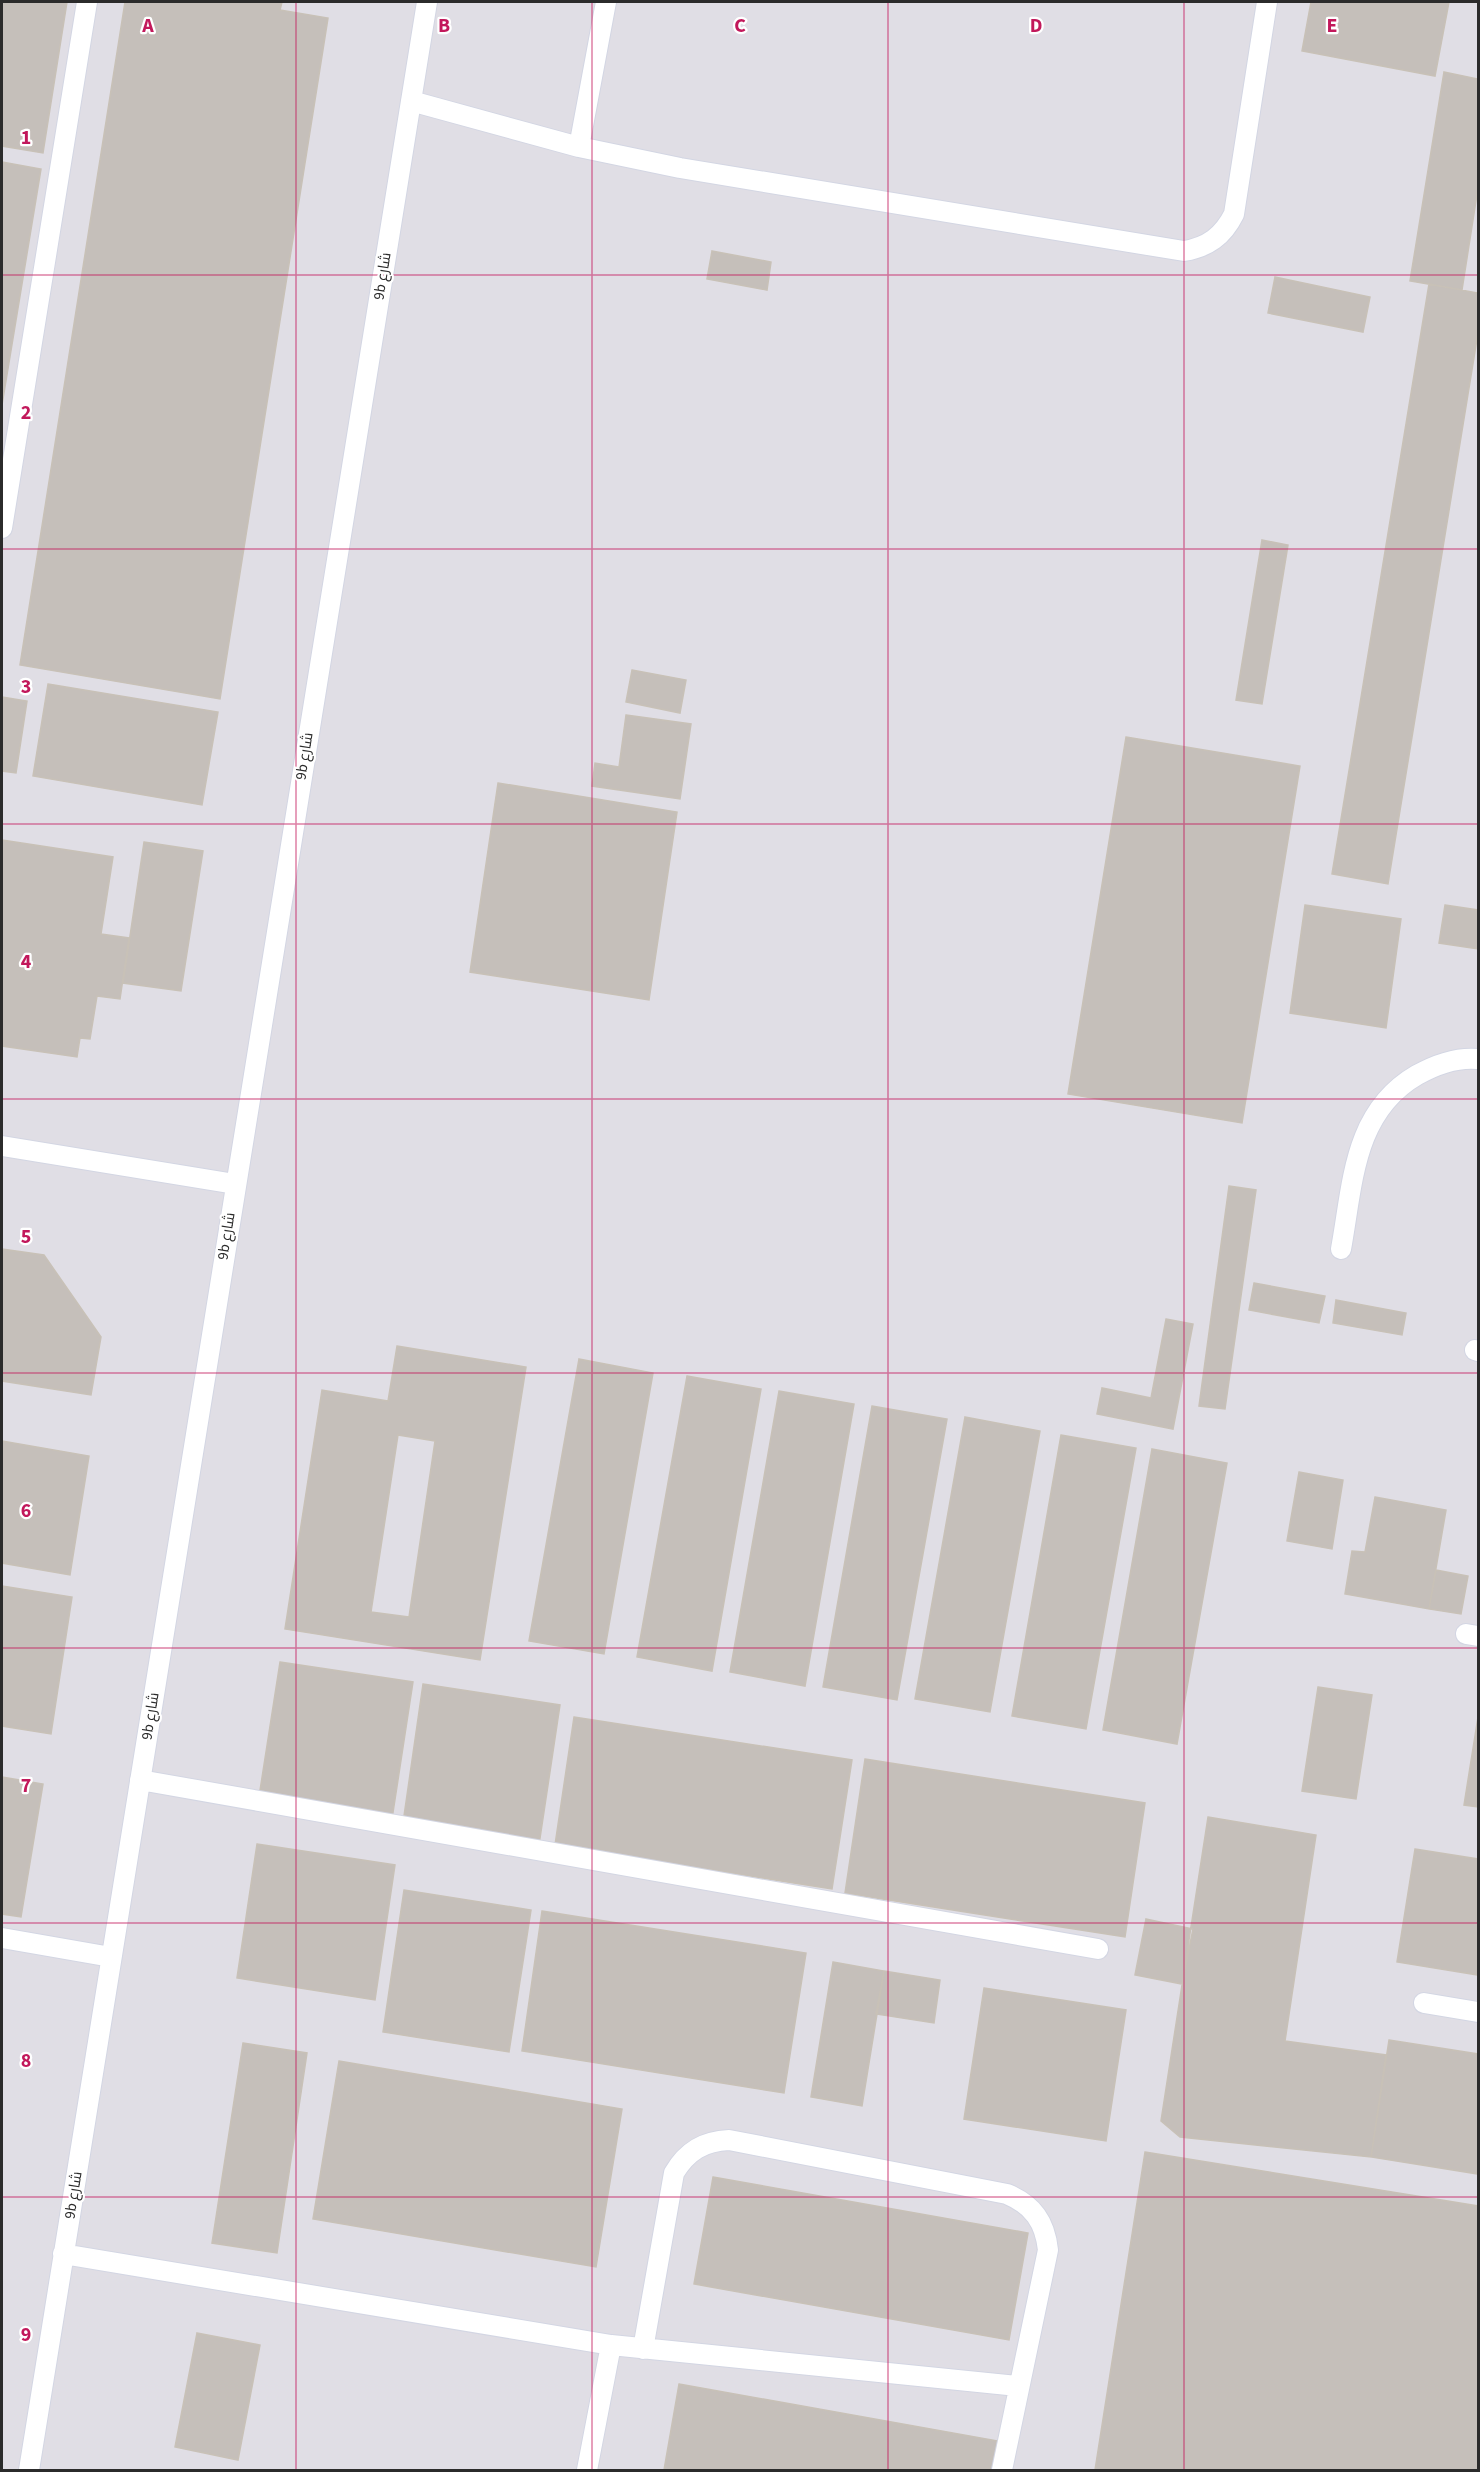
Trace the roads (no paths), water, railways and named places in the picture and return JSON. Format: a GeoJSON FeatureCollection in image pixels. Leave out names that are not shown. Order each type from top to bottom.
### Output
{"type":"FeatureCollection","features":[{"type":"Feature","properties":{"kind":"lane"},"geometry":{"type":"LineString","coordinates":[[2,528],[87,2]]}},
{"type":"Feature","properties":{"kind":"lane","name":"9b شارع"},"geometry":{"type":"LineString","coordinates":[[29,2470],[427,2]]}},
{"type":"Feature","properties":{"kind":"lane"},"geometry":{"type":"LineString","coordinates":[[579,147],[606,2]]}},
{"type":"Feature","properties":{"kind":"lane"},"geometry":{"type":"LineString","coordinates":[[411,101],[579,147],[680,168],[1170,249],[1197,249],[1220,236],[1234,214],[1267,2]]}},
{"type":"Feature","properties":{"kind":"lane"},"geometry":{"type":"LineString","coordinates":[[1341,1249],[1360,1144],[1376,1111],[1401,1084],[1433,1066],[1468,1058],[1479,1059]]}},
{"type":"Feature","properties":{"kind":"lane"},"geometry":{"type":"LineString","coordinates":[[2,1146],[235,1184]]}},
{"type":"Feature","properties":{"kind":"lane"},"geometry":{"type":"LineString","coordinates":[[140,1780],[1098,1949]]}},
{"type":"Feature","properties":{"kind":"lane"},"geometry":{"type":"LineString","coordinates":[[2,1938],[111,1956]]}},
{"type":"Feature","properties":{"kind":"lane"},"geometry":{"type":"LineString","coordinates":[[1424,2003],[1479,2012]]}},
{"type":"Feature","properties":{"kind":"lane"},"geometry":{"type":"LineString","coordinates":[[643,2349],[674,2173],[681,2162],[702,2145],[729,2140],[1007,2194],[1030,2207],[1046,2233],[1048,2250],[1002,2470]]}},
{"type":"Feature","properties":{"kind":"lane"},"geometry":{"type":"LineString","coordinates":[[63,2254],[611,2345],[1018,2386]]}},
{"type":"Feature","properties":{"kind":"lane"},"geometry":{"type":"LineString","coordinates":[[587,2470],[611,2345]]}}]}
